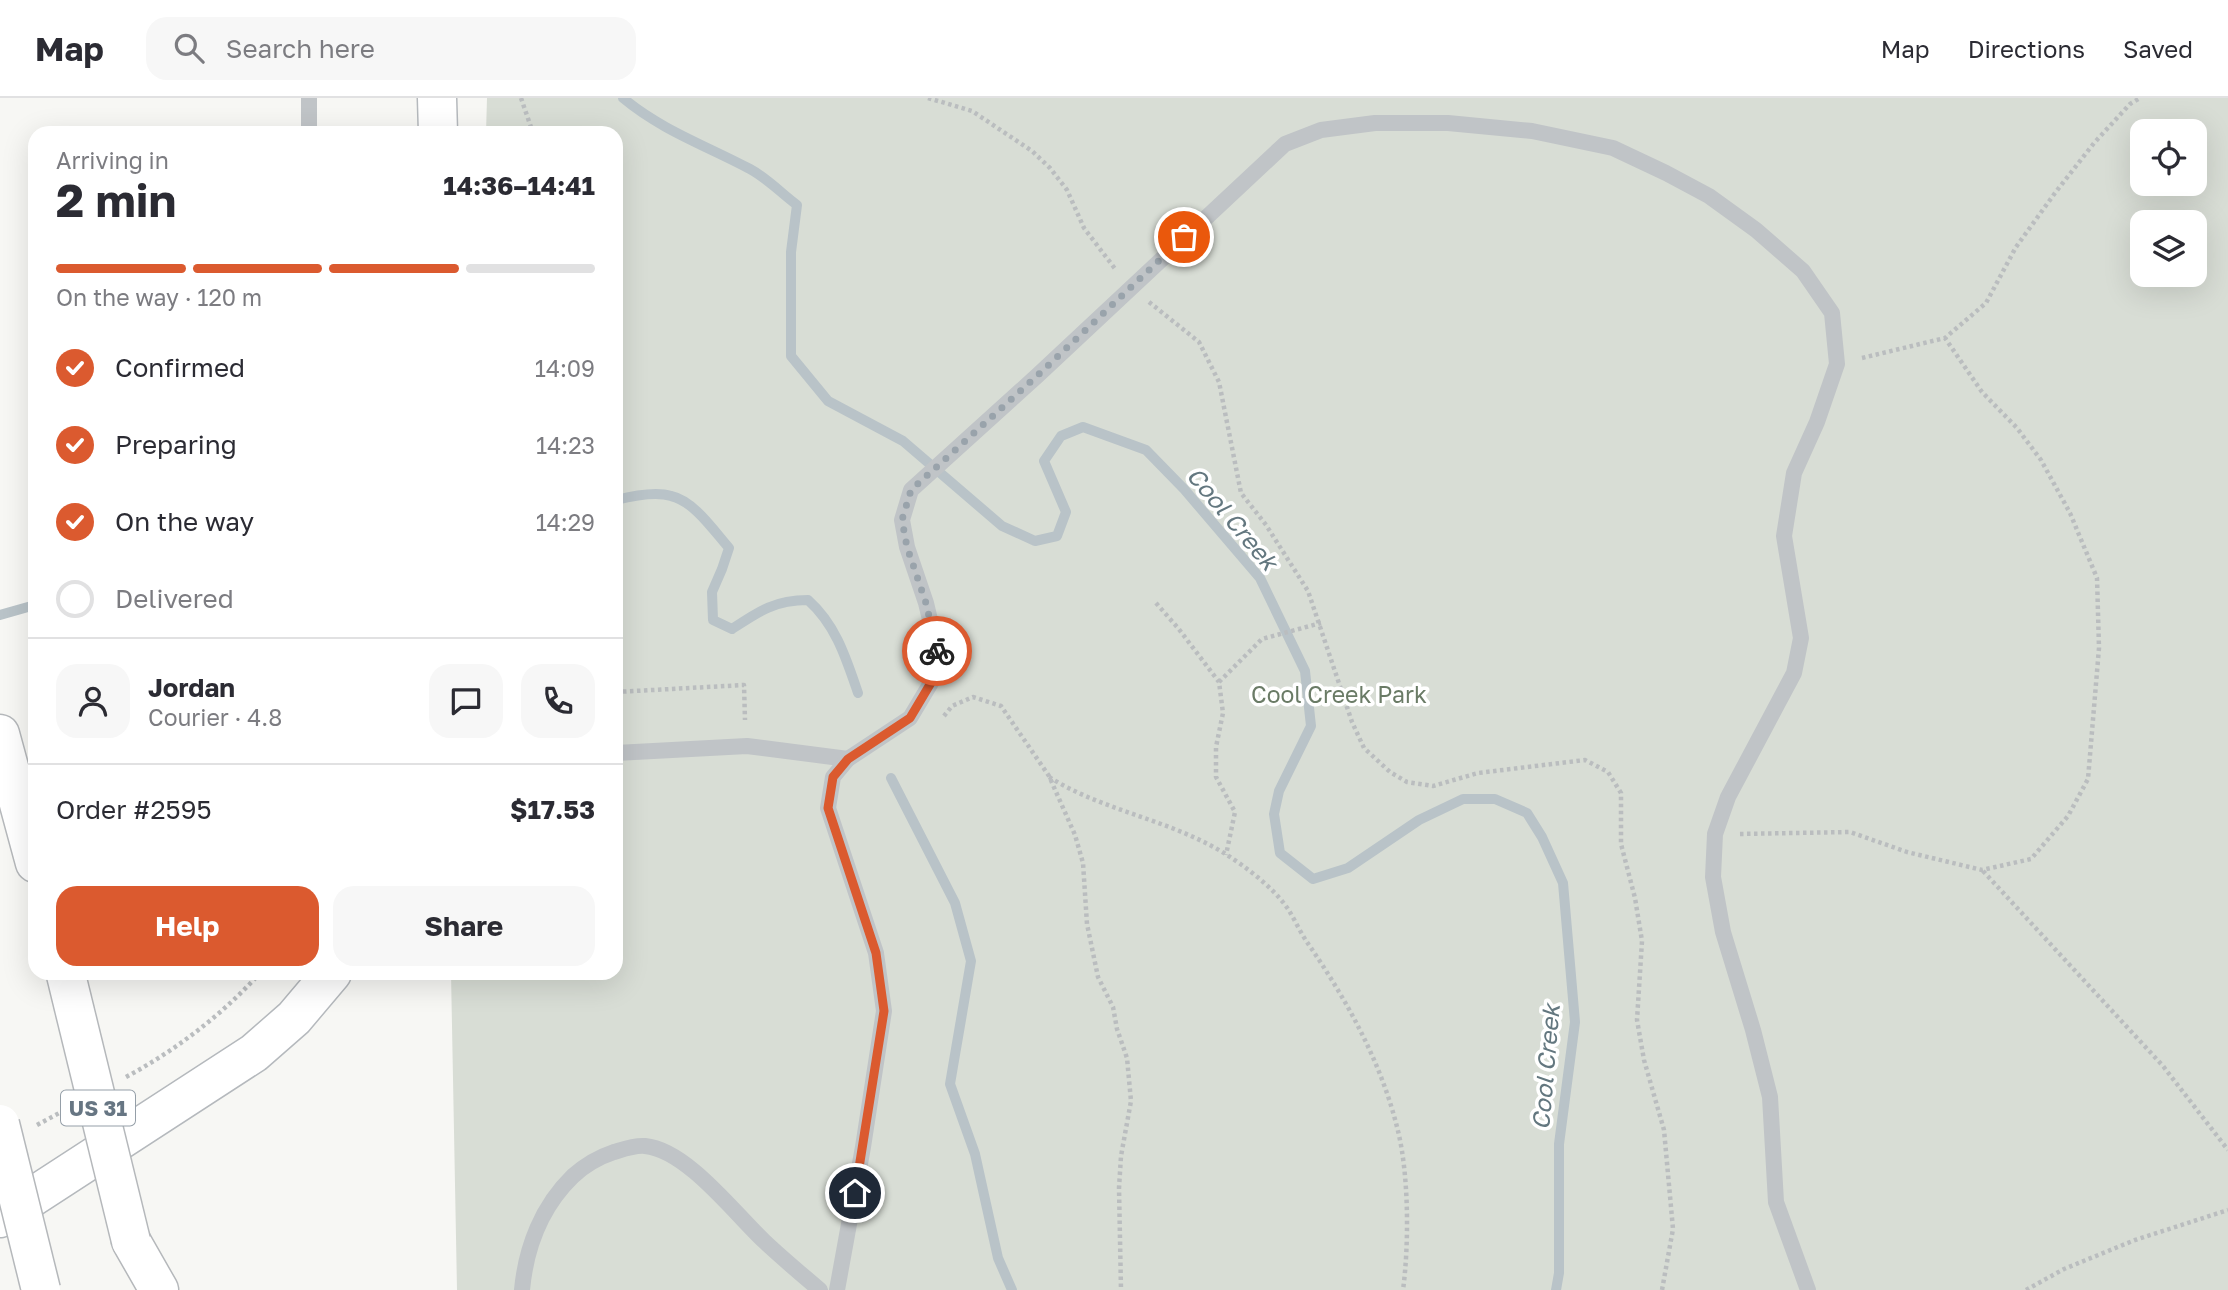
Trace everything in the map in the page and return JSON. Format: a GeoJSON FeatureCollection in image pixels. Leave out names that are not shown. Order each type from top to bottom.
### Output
{"type":"FeatureCollection","features":[{"type":"Feature","properties":{"kind":"main road"},"geometry":{"type":"LineString","coordinates":[[438,98],[438,126]]}},
{"type":"Feature","properties":{"kind":"main road"},"geometry":{"type":"LineString","coordinates":[[0,734],[28,837]]}},
{"type":"Feature","properties":{"kind":"main road","name":"US 31"},"geometry":{"type":"LineString","coordinates":[[66,980],[142,1290]]}},
{"type":"Feature","properties":{"kind":"main road"},"geometry":{"type":"LineString","coordinates":[[0,1218],[254,1053],[294,1018],[326,980]]}},
{"type":"Feature","properties":{"kind":"main road"},"geometry":{"type":"LineString","coordinates":[[0,1196],[37,1180],[159,1115]]}},
{"type":"Feature","properties":{"kind":"main road"},"geometry":{"type":"LineString","coordinates":[[18,1125],[41,1290]]}},
{"type":"Feature","properties":{"kind":"main road"},"geometry":{"type":"LineString","coordinates":[[131,1241],[159,1290]]}},
{"type":"Feature","properties":{"kind":"lane"},"geometry":{"type":"LineString","coordinates":[[309,98],[309,126]]}},
{"type":"Feature","properties":{"kind":"lane"},"geometry":{"type":"LineString","coordinates":[[837,1290],[884,1011],[876,953],[828,808],[833,777],[848,759],[910,718],[941,666],[926,603],[907,547],[902,520],[911,490],[1285,144],[1321,130],[1375,123],[1448,123],[1532,131],[1613,148],[1666,173],[1709,196],[1756,230],[1803,271],[1832,313],[1837,364],[1817,422],[1794,473],[1784,536],[1801,638],[1794,673],[1728,797],[1715,834],[1713,877],[1723,933],[1753,1030],[1770,1097],[1776,1202],[1808,1290]]}},
{"type":"Feature","properties":{"kind":"lane"},"geometry":{"type":"LineString","coordinates":[[623,753],[747,746],[848,759]]}},
{"type":"Feature","properties":{"kind":"lane"},"geometry":{"type":"LineString","coordinates":[[523,1290],[533,1238],[546,1208],[560,1188],[580,1170],[604,1156],[628,1148],[647,1146],[670,1155],[711,1184],[763,1241],[820,1290]]}},
{"type":"Feature","properties":{"kind":"path"},"geometry":{"type":"LineString","coordinates":[[521,98],[531,126]]}},
{"type":"Feature","properties":{"kind":"path"},"geometry":{"type":"LineString","coordinates":[[928,98],[972,111],[1032,152],[1050,168],[1067,190],[1084,228],[1130,288],[1199,342],[1219,382],[1241,493],[1293,565],[1308,591],[1321,623],[1352,722],[1364,748],[1390,772],[1408,782],[1433,786],[1478,773],[1585,760],[1608,772],[1621,793],[1620,844],[1635,898],[1642,941],[1637,1020],[1644,1060],[1664,1130],[1673,1228],[1662,1290]]}},
{"type":"Feature","properties":{"kind":"path"},"geometry":{"type":"LineString","coordinates":[[1837,364],[1945,338],[1986,303],[2016,247],[2055,193],[2094,143],[2130,104],[2140,98]]}},
{"type":"Feature","properties":{"kind":"path"},"geometry":{"type":"LineString","coordinates":[[1715,834],[1794,835],[1850,832],[1907,852],[1982,870],[2031,859],[2068,816],[2088,779],[2099,648],[2097,578],[2070,513],[2040,460],[2017,428],[1982,392],[1945,338]]}},
{"type":"Feature","properties":{"kind":"path"},"geometry":{"type":"LineString","coordinates":[[1156,603],[1219,682],[1223,713],[1216,747],[1216,777],[1235,812],[1226,855]]}},
{"type":"Feature","properties":{"kind":"path"},"geometry":{"type":"LineString","coordinates":[[1219,682],[1262,639],[1321,623]]}},
{"type":"Feature","properties":{"kind":"path"},"geometry":{"type":"LineString","coordinates":[[623,692],[744,685],[747,746]]}},
{"type":"Feature","properties":{"kind":"path"},"geometry":{"type":"LineString","coordinates":[[936,725],[952,706],[973,696],[1001,706],[1049,776],[1076,835],[1083,863],[1087,924],[1098,976],[1113,1007],[1127,1058],[1130,1101],[1120,1167],[1121,1290]]}},
{"type":"Feature","properties":{"kind":"path"},"geometry":{"type":"LineString","coordinates":[[1049,776],[1074,792],[1196,837],[1254,875],[1286,907],[1329,974],[1371,1053],[1399,1133],[1406,1223],[1403,1290]]}},
{"type":"Feature","properties":{"kind":"path"},"geometry":{"type":"LineString","coordinates":[[1982,870],[2163,1066],[2228,1150]]}},
{"type":"Feature","properties":{"kind":"path"},"geometry":{"type":"LineString","coordinates":[[118,1081],[165,1056],[239,997],[254,980]]}},
{"type":"Feature","properties":{"kind":"path"},"geometry":{"type":"LineString","coordinates":[[18,1125],[71,1107]]}},
{"type":"Feature","properties":{"kind":"path"},"geometry":{"type":"LineString","coordinates":[[2026,1290],[2064,1269],[2135,1240],[2228,1210]]}},
{"type":"Feature","properties":{"kind":"green space","name":"Cool Creek Park"},"geometry":{"type":"Polygon","coordinates":[[[487,98],[2228,98],[2228,1290],[457,1290],[451,980],[623,980],[623,126],[486,126],[487,98]]]}},
{"type":"Feature","properties":{"kind":"waterway","name":"Cool Creek"},"geometry":{"type":"LineString","coordinates":[[623,98],[653,119],[756,173],[797,205],[791,252],[791,356],[828,401],[903,441],[1002,526],[1035,541],[1057,536],[1066,512],[1044,461],[1061,436],[1083,427],[1146,450],[1184,489],[1260,578],[1305,671],[1311,726],[1279,791],[1274,814],[1280,853],[1313,879],[1348,868],[1419,820],[1463,799],[1495,799],[1527,813],[1542,837],[1563,883],[1575,1022],[1559,1144],[1559,1273],[1556,1290]]}},
{"type":"Feature","properties":{"kind":"waterway"},"geometry":{"type":"LineString","coordinates":[[623,499],[658,494],[679,499],[703,517],[729,548],[712,592],[713,620],[732,629],[768,608],[786,602],[808,600],[833,631],[858,693]]}},
{"type":"Feature","properties":{"kind":"waterway"},"geometry":{"type":"LineString","coordinates":[[0,615],[28,607]]}},
{"type":"Feature","properties":{"kind":"waterway"},"geometry":{"type":"LineString","coordinates":[[891,778],[955,903],[971,961],[950,1084],[975,1154],[998,1258],[1012,1290]]}},
{"type":"Feature","properties":{"kind":"way so far"},"geometry":{"type":"LineString","coordinates":[[937,651],[926,603],[907,547],[902,520],[911,490],[1184,237]]}},
{"type":"Feature","properties":{"kind":"route"},"geometry":{"type":"LineString","coordinates":[[855,1193],[884,1011],[876,953],[828,808],[833,777],[848,759],[910,718],[941,666],[937,651]]}}]}
